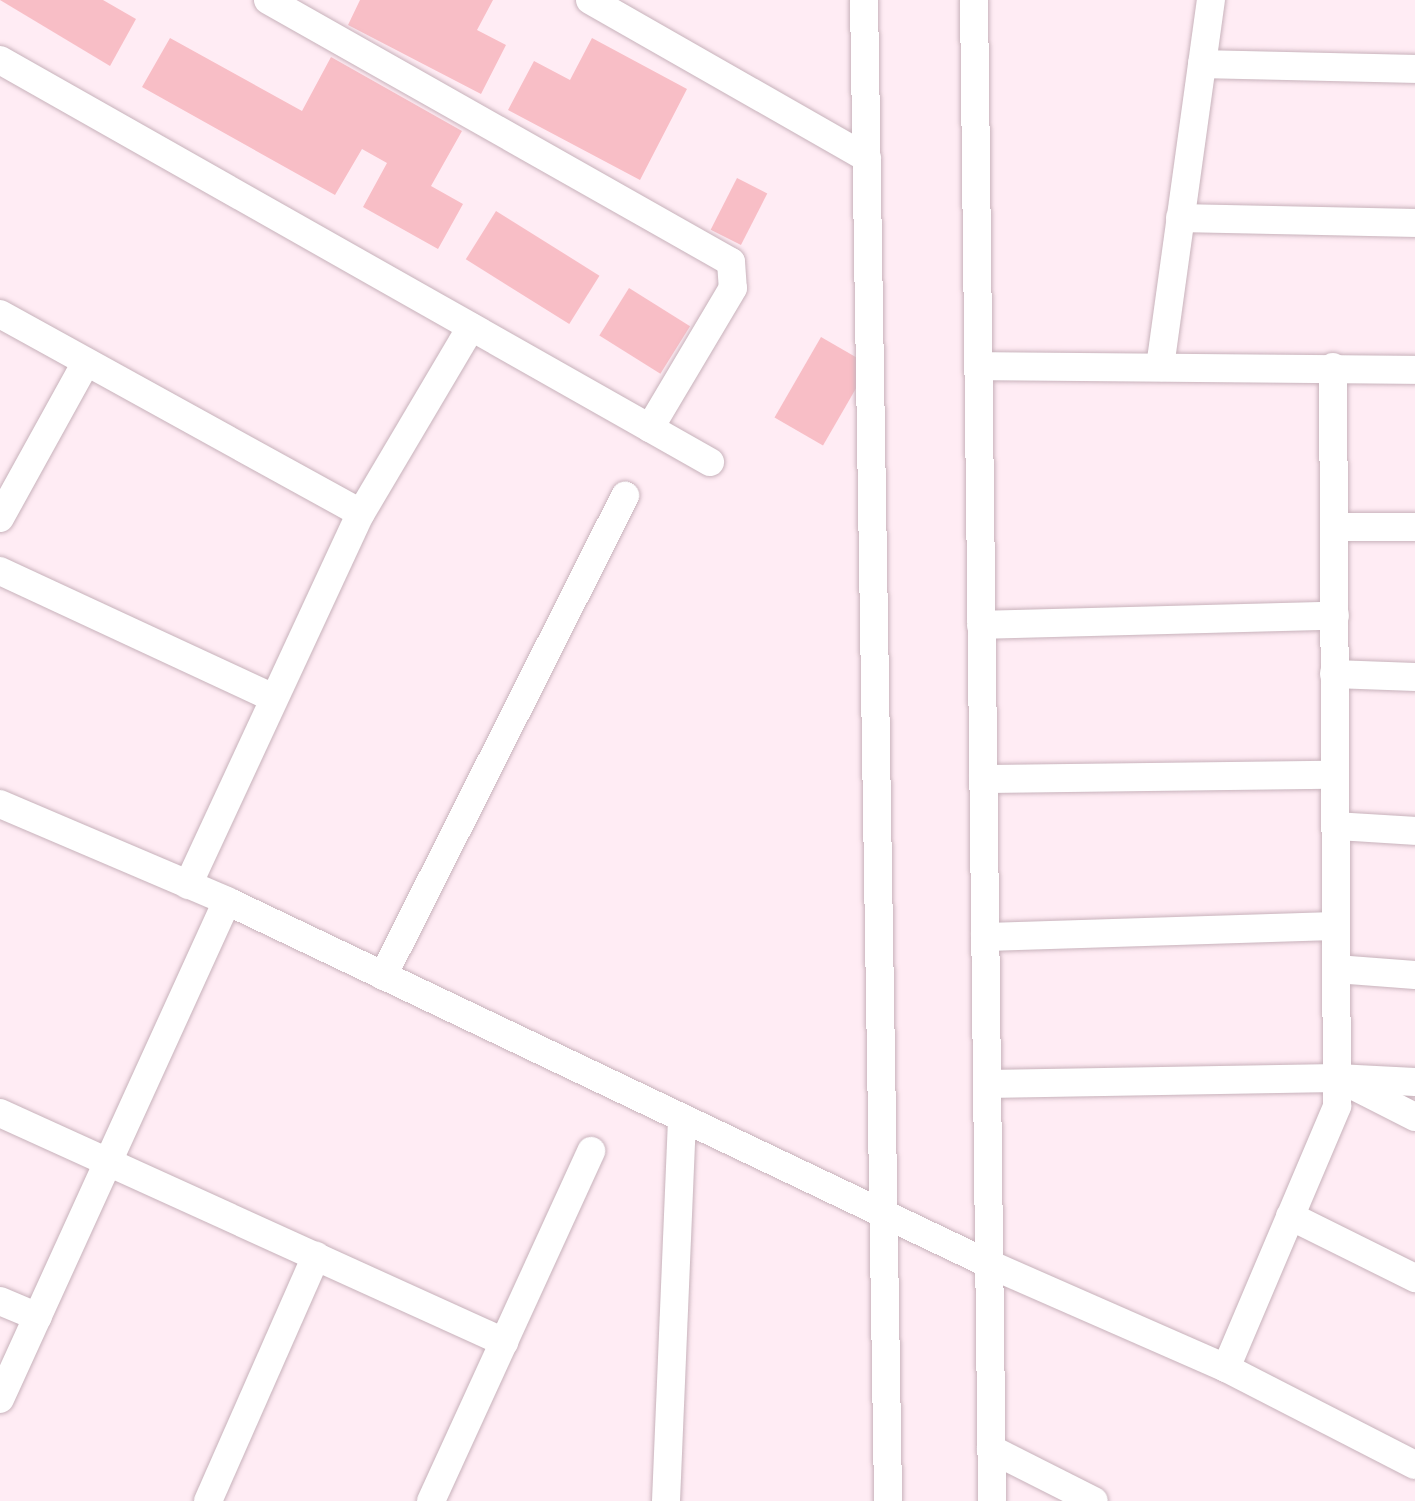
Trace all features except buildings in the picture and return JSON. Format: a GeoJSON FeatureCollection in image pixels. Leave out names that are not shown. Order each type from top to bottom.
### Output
{"type":"FeatureCollection","features":[{"type":"Feature","properties":{"kind":"street"},"geometry":{"type":"LineString","coordinates":[[268,0],[731,262],[733,288],[650,428]]}},
{"type":"Feature","properties":{"kind":"street"},"geometry":{"type":"LineString","coordinates":[[590,0],[867,158]]}},
{"type":"Feature","properties":{"kind":"street"},"geometry":{"type":"LineString","coordinates":[[864,0],[888,1501]]}},
{"type":"Feature","properties":{"kind":"street"},"geometry":{"type":"LineString","coordinates":[[974,0],[992,1501]]}},
{"type":"Feature","properties":{"kind":"street"},"geometry":{"type":"LineString","coordinates":[[1160,367],[1211,0]]}},
{"type":"Feature","properties":{"kind":"street"},"geometry":{"type":"LineString","coordinates":[[0,60],[710,462]]}},
{"type":"Feature","properties":{"kind":"street"},"geometry":{"type":"LineString","coordinates":[[1202,64],[1415,69]]}},
{"type":"Feature","properties":{"kind":"street"},"geometry":{"type":"LineString","coordinates":[[1180,218],[1415,223]]}},
{"type":"Feature","properties":{"kind":"street"},"geometry":{"type":"LineString","coordinates":[[0,314],[361,513]]}},
{"type":"Feature","properties":{"kind":"street"},"geometry":{"type":"LineString","coordinates":[[188,885],[272,697],[361,513],[471,327]]}},
{"type":"Feature","properties":{"kind":"street"},"geometry":{"type":"LineString","coordinates":[[0,518],[86,362]]}},
{"type":"Feature","properties":{"kind":"street"},"geometry":{"type":"LineString","coordinates":[[978,366],[1415,370]]}},
{"type":"Feature","properties":{"kind":"street"},"geometry":{"type":"LineString","coordinates":[[1226,1368],[1337,1106],[1333,367]]}},
{"type":"Feature","properties":{"kind":"street"},"geometry":{"type":"LineString","coordinates":[[383,976],[625,496]]}},
{"type":"Feature","properties":{"kind":"street"},"geometry":{"type":"LineString","coordinates":[[1334,527],[1415,527]]}},
{"type":"Feature","properties":{"kind":"street"},"geometry":{"type":"LineString","coordinates":[[0,571],[272,697]]}},
{"type":"Feature","properties":{"kind":"street"},"geometry":{"type":"LineString","coordinates":[[981,625],[1335,616]]}},
{"type":"Feature","properties":{"kind":"street"},"geometry":{"type":"LineString","coordinates":[[1334,674],[1415,677]]}},
{"type":"Feature","properties":{"kind":"street"},"geometry":{"type":"LineString","coordinates":[[983,779],[1335,775]]}},
{"type":"Feature","properties":{"kind":"street"},"geometry":{"type":"LineString","coordinates":[[0,804],[227,901],[989,1264],[1226,1368],[1415,1465]]}},
{"type":"Feature","properties":{"kind":"street"},"geometry":{"type":"LineString","coordinates":[[1336,826],[1415,831]]}},
{"type":"Feature","properties":{"kind":"street"},"geometry":{"type":"LineString","coordinates":[[0,1399],[111,1162],[227,901]]}},
{"type":"Feature","properties":{"kind":"street"},"geometry":{"type":"LineString","coordinates":[[985,937],[1336,926]]}},
{"type":"Feature","properties":{"kind":"street"},"geometry":{"type":"LineString","coordinates":[[1336,969],[1415,975]]}},
{"type":"Feature","properties":{"kind":"street"},"geometry":{"type":"LineString","coordinates":[[987,1084],[1337,1078],[1415,1082]]}},
{"type":"Feature","properties":{"kind":"street"},"geometry":{"type":"LineString","coordinates":[[1337,1078],[1415,1117]]}},
{"type":"Feature","properties":{"kind":"street"},"geometry":{"type":"LineString","coordinates":[[0,1113],[504,1342]]}},
{"type":"Feature","properties":{"kind":"street"},"geometry":{"type":"LineString","coordinates":[[666,1501],[682,1118]]}},
{"type":"Feature","properties":{"kind":"street"},"geometry":{"type":"LineString","coordinates":[[431,1501],[591,1151]]}},
{"type":"Feature","properties":{"kind":"street"},"geometry":{"type":"LineString","coordinates":[[1290,1216],[1415,1278]]}},
{"type":"Feature","properties":{"kind":"street"},"geometry":{"type":"LineString","coordinates":[[208,1501],[316,1256]]}},
{"type":"Feature","properties":{"kind":"street"},"geometry":{"type":"LineString","coordinates":[[0,1301],[38,1317]]}},
{"type":"Feature","properties":{"kind":"street"},"geometry":{"type":"LineString","coordinates":[[991,1449],[1094,1501]]}}]}
